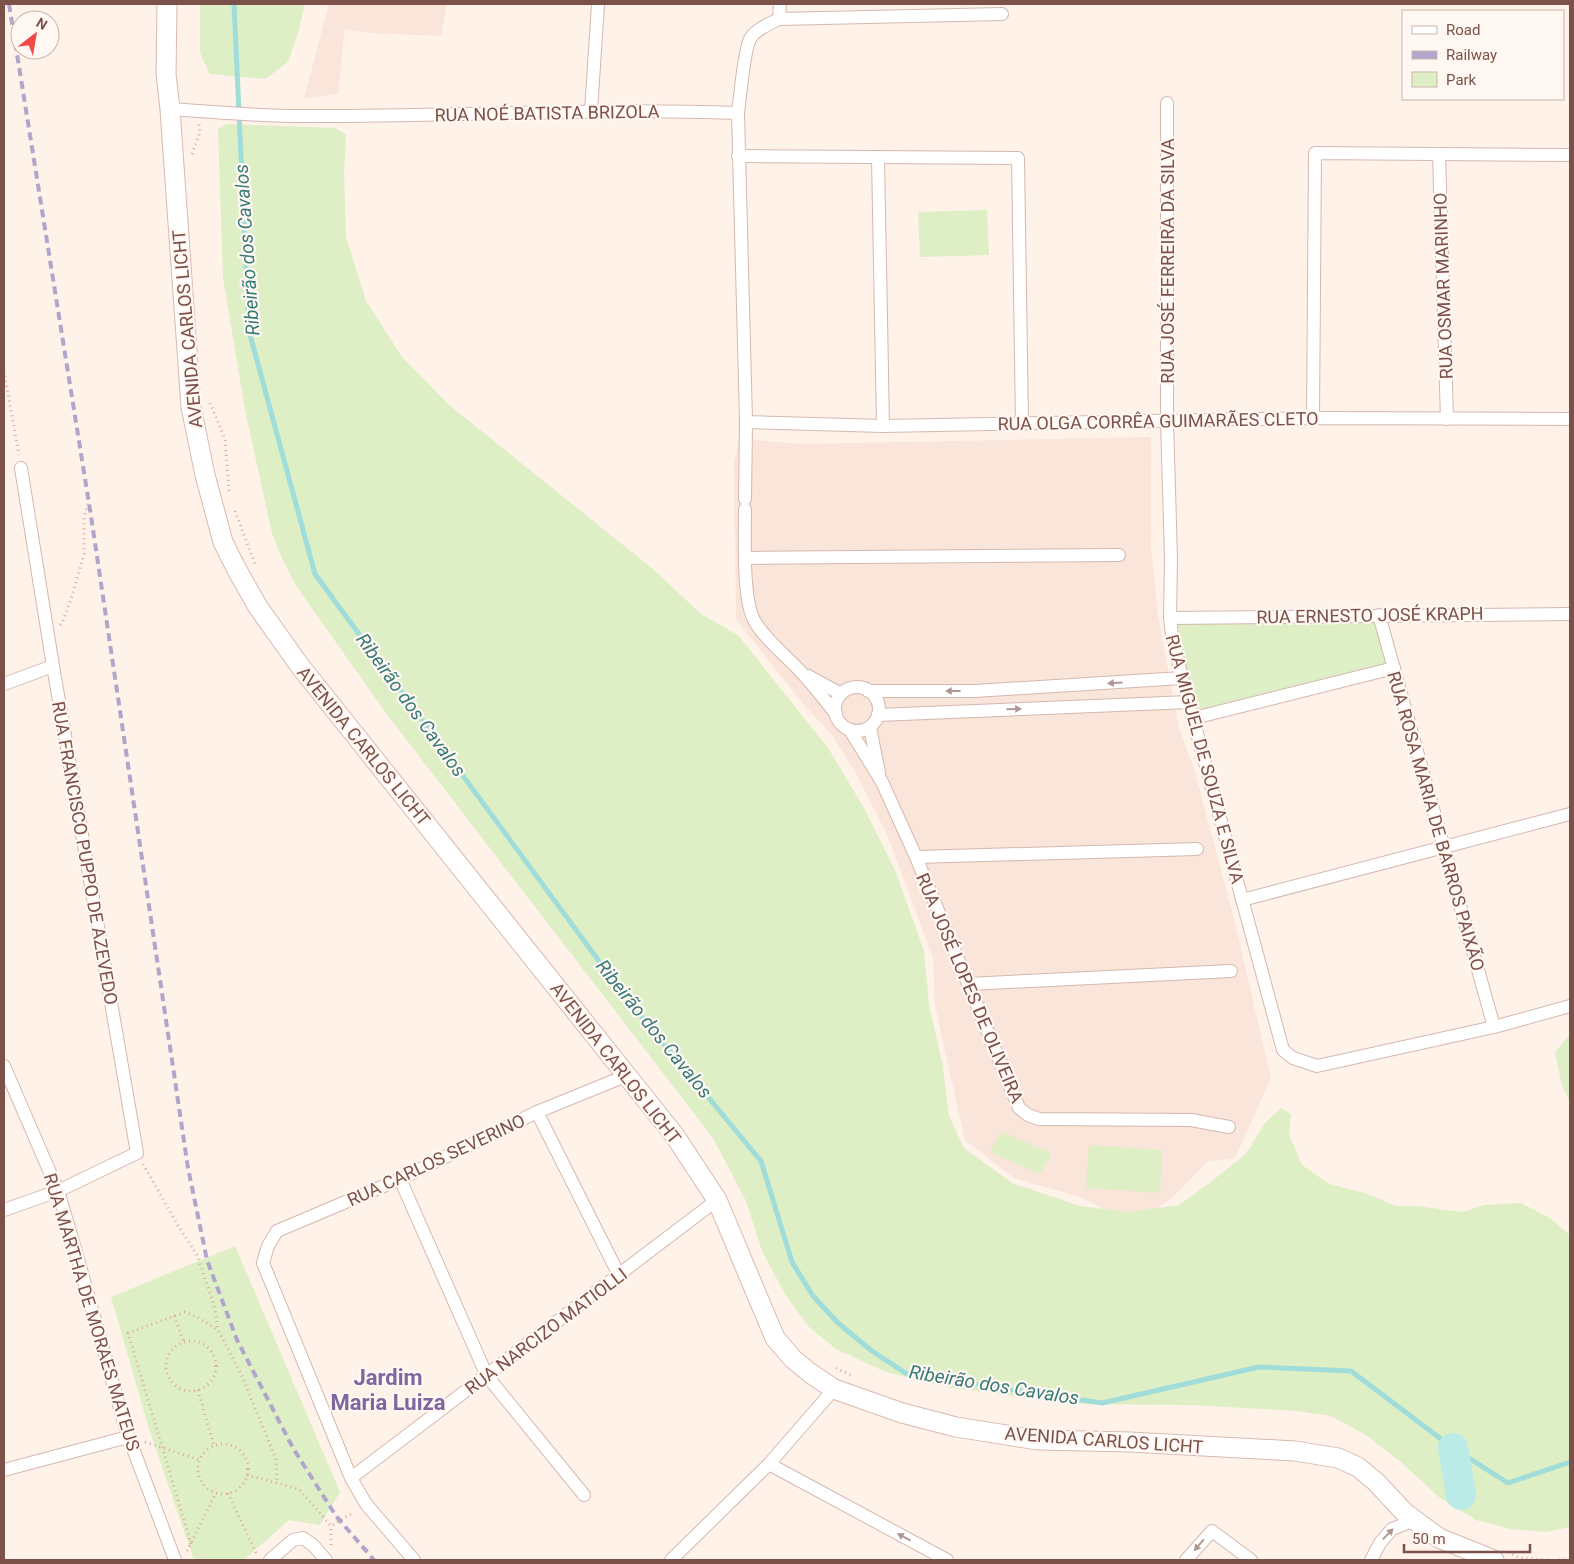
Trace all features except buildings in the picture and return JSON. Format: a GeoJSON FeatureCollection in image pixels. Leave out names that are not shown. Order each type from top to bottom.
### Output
{"type":"FeatureCollection","features":[{"type":"Feature","properties":{"kind":"main road","name":"AVENIDA CARLOS LICHT"},"geometry":{"type":"LineString","coordinates":[[166,4],[166,74],[170,108],[190,407],[205,475],[223,542],[258,607],[300,666],[675,1136],[717,1200],[776,1338],[793,1359],[834,1389],[902,1413],[956,1427],[1038,1440],[1130,1442],[1294,1451],[1338,1458],[1358,1467],[1376,1482],[1405,1513],[1440,1538],[1493,1557]]}},
{"type":"Feature","properties":{"kind":"street"},"geometry":{"type":"LineString","coordinates":[[590,111],[598,4]]}},
{"type":"Feature","properties":{"kind":"street"},"geometry":{"type":"LineString","coordinates":[[779,19],[780,4]]}},
{"type":"Feature","properties":{"kind":"street"},"geometry":{"type":"LineString","coordinates":[[868,691],[877,702],[878,715],[870,727],[864,730],[850,730],[843,726],[836,714],[802,672],[774,646],[755,622],[747,593],[746,422],[738,156],[738,113],[746,56],[750,40],[761,28],[779,19],[939,9],[1002,14]]}},
{"type":"Feature","properties":{"kind":"street","name":"RUA JOSÉ FERREIRA DA SILVA"},"geometry":{"type":"LineString","coordinates":[[1167,103],[1167,420]]}},
{"type":"Feature","properties":{"kind":"street","name":"RUA NOÉ BATISTA BRIZOLA"},"geometry":{"type":"LineString","coordinates":[[170,108],[212,113],[312,116],[590,111],[738,113]]}},
{"type":"Feature","properties":{"kind":"street"},"geometry":{"type":"LineString","coordinates":[[1313,418],[1315,153],[1570,155]]}},
{"type":"Feature","properties":{"kind":"street","name":"RUA OSMAR MARINHO"},"geometry":{"type":"LineString","coordinates":[[1439,154],[1447,419]]}},
{"type":"Feature","properties":{"kind":"street"},"geometry":{"type":"LineString","coordinates":[[738,156],[1018,158],[1022,424]]}},
{"type":"Feature","properties":{"kind":"street"},"geometry":{"type":"LineString","coordinates":[[878,157],[883,426]]}},
{"type":"Feature","properties":{"kind":"street","name":"RUA OLGA CORRÊA GUIMARÃES CLETO"},"geometry":{"type":"LineString","coordinates":[[746,422],[883,426],[1313,418],[1570,419]]}},
{"type":"Feature","properties":{"kind":"street","name":"RUA MIGUEL DE SOUZA E SILVA"},"geometry":{"type":"LineString","coordinates":[[1167,420],[1171,559],[1170,618],[1172,635],[1282,1050],[1293,1058],[1317,1066],[1494,1026]]}},
{"type":"Feature","properties":{"kind":"street","name":"RUA FRANCISCO PUPPO DE AZEVEDO"},"geometry":{"type":"LineString","coordinates":[[21,468],[48,638],[137,1153]]}},
{"type":"Feature","properties":{"kind":"street"},"geometry":{"type":"LineString","coordinates":[[746,558],[1119,556]]}},
{"type":"Feature","properties":{"kind":"street","name":"RUA ERNESTO JOSÉ KRAPH"},"geometry":{"type":"LineString","coordinates":[[1170,618],[1570,614]]}},
{"type":"Feature","properties":{"kind":"street","name":"RUA ROSA MARIA DE BARROS PAIXÃO"},"geometry":{"type":"LineString","coordinates":[[1379,615],[1494,1026]]}},
{"type":"Feature","properties":{"kind":"street"},"geometry":{"type":"LineString","coordinates":[[4,684],[53,666]]}},
{"type":"Feature","properties":{"kind":"street"},"geometry":{"type":"LineString","coordinates":[[1194,718],[1394,668]]}},
{"type":"Feature","properties":{"kind":"street"},"geometry":{"type":"LineString","coordinates":[[802,672],[842,694]]}},
{"type":"Feature","properties":{"kind":"street"},"geometry":{"type":"LineString","coordinates":[[836,714],[835,707],[842,694],[854,688],[868,691],[975,691],[1182,678]]}},
{"type":"Feature","properties":{"kind":"street"},"geometry":{"type":"LineString","coordinates":[[878,715],[1189,702]]}},
{"type":"Feature","properties":{"kind":"street","name":"RUA JOSÉ LOPES DE OLIVEIRA"},"geometry":{"type":"LineString","coordinates":[[870,727],[882,782]]}},
{"type":"Feature","properties":{"kind":"street","name":"RUA JOSÉ LOPES DE OLIVEIRA"},"geometry":{"type":"LineString","coordinates":[[850,730],[882,782],[916,856],[1019,1108],[1028,1115],[1039,1119],[1191,1120],[1229,1127]]}},
{"type":"Feature","properties":{"kind":"street"},"geometry":{"type":"LineString","coordinates":[[1242,900],[1570,814]]}},
{"type":"Feature","properties":{"kind":"street"},"geometry":{"type":"LineString","coordinates":[[916,856],[1197,849]]}},
{"type":"Feature","properties":{"kind":"street"},"geometry":{"type":"LineString","coordinates":[[968,984],[1231,971]]}},
{"type":"Feature","properties":{"kind":"street"},"geometry":{"type":"LineString","coordinates":[[1494,1026],[1570,1006]]}},
{"type":"Feature","properties":{"kind":"street","name":"RUA MARTHA DE MORAES MATEUS"},"geometry":{"type":"LineString","coordinates":[[4,1066],[58,1191],[128,1437],[175,1560]]}},
{"type":"Feature","properties":{"kind":"street","name":"RUA CARLOS SEVERINO"},"geometry":{"type":"LineString","coordinates":[[351,1478],[263,1263],[268,1246],[277,1231],[400,1179],[537,1112],[628,1075]]}},
{"type":"Feature","properties":{"kind":"street"},"geometry":{"type":"LineString","coordinates":[[537,1112],[619,1275]]}},
{"type":"Feature","properties":{"kind":"street"},"geometry":{"type":"LineString","coordinates":[[4,1210],[58,1191],[137,1153]]}},
{"type":"Feature","properties":{"kind":"street"},"geometry":{"type":"LineString","coordinates":[[400,1179],[487,1376],[584,1495]]}},
{"type":"Feature","properties":{"kind":"street","name":"RUA NARCIZO MATIOLLI"},"geometry":{"type":"LineString","coordinates":[[351,1478],[717,1200]]}},
{"type":"Feature","properties":{"kind":"street"},"geometry":{"type":"LineString","coordinates":[[671,1560],[768,1464],[834,1389]]}},
{"type":"Feature","properties":{"kind":"street"},"geometry":{"type":"LineString","coordinates":[[4,1470],[128,1437]]}},
{"type":"Feature","properties":{"kind":"street"},"geometry":{"type":"LineString","coordinates":[[768,1464],[947,1560]]}},
{"type":"Feature","properties":{"kind":"street"},"geometry":{"type":"LineString","coordinates":[[351,1478],[366,1504],[414,1560]]}},
{"type":"Feature","properties":{"kind":"street"},"geometry":{"type":"LineString","coordinates":[[1371,1560],[1380,1543],[1392,1528],[1415,1520]]}},
{"type":"Feature","properties":{"kind":"street"},"geometry":{"type":"LineString","coordinates":[[1186,1560],[1212,1530],[1251,1560]]}},
{"type":"Feature","properties":{"kind":"street"},"geometry":{"type":"LineString","coordinates":[[270,1560],[293,1540],[303,1538],[313,1545],[326,1560]]}},
{"type":"Feature","properties":{"kind":"path"},"geometry":{"type":"LineString","coordinates":[[193,162],[192,152],[200,132],[196,110]]}},
{"type":"Feature","properties":{"kind":"path"},"geometry":{"type":"LineString","coordinates":[[4,371],[21,468]]}},
{"type":"Feature","properties":{"kind":"path"},"geometry":{"type":"LineString","coordinates":[[207,396],[225,439],[230,499]]}},
{"type":"Feature","properties":{"kind":"path"},"geometry":{"type":"LineString","coordinates":[[48,638],[63,621],[72,596],[84,554],[84,517],[89,500]]}},
{"type":"Feature","properties":{"kind":"path"},"geometry":{"type":"LineString","coordinates":[[233,508],[259,572]]}},
{"type":"Feature","properties":{"kind":"path"},"geometry":{"type":"LineString","coordinates":[[137,1153],[197,1255],[214,1305],[218,1330],[241,1374],[276,1459],[278,1483]]}},
{"type":"Feature","properties":{"kind":"path"},"geometry":{"type":"LineString","coordinates":[[191,1544],[128,1333],[185,1312],[218,1330]]}},
{"type":"Feature","properties":{"kind":"path"},"geometry":{"type":"LineString","coordinates":[[174,1316],[184,1342]]}},
{"type":"Feature","properties":{"kind":"path"},"geometry":{"type":"LineString","coordinates":[[192,1341],[208,1347],[216,1362],[214,1378],[209,1384],[198,1390],[186,1391],[178,1388],[168,1376],[167,1359],[176,1346],[184,1342],[192,1341]]}},
{"type":"Feature","properties":{"kind":"path"},"geometry":{"type":"LineString","coordinates":[[829,1364],[855,1377]]}},
{"type":"Feature","properties":{"kind":"path"},"geometry":{"type":"LineString","coordinates":[[198,1390],[214,1446]]}},
{"type":"Feature","properties":{"kind":"path"},"geometry":{"type":"LineString","coordinates":[[128,1437],[200,1460]]}},
{"type":"Feature","properties":{"kind":"path"},"geometry":{"type":"LineString","coordinates":[[226,1444],[234,1446],[240,1451],[248,1466],[245,1482],[240,1488],[228,1493],[216,1493],[209,1489],[199,1476],[200,1460],[204,1453],[214,1446],[226,1444]]}},
{"type":"Feature","properties":{"kind":"path"},"geometry":{"type":"LineString","coordinates":[[247,1475],[299,1488],[331,1526],[331,1546]]}},
{"type":"Feature","properties":{"kind":"path"},"geometry":{"type":"LineString","coordinates":[[186,1552],[216,1493]]}},
{"type":"Feature","properties":{"kind":"path"},"geometry":{"type":"LineString","coordinates":[[228,1493],[260,1560]]}},
{"type":"Feature","properties":{"kind":"path"},"geometry":{"type":"LineString","coordinates":[[331,1526],[366,1504]]}},
{"type":"Feature","properties":{"kind":"path"},"geometry":{"type":"LineString","coordinates":[[1493,1557],[1551,1560]]}},
{"type":"Feature","properties":{"kind":"path"},"geometry":{"type":"LineString","coordinates":[[1559,1560],[1570,1558]]}},
{"type":"Feature","properties":{"kind":"shaded area"},"geometry":{"type":"Polygon","coordinates":[[[329,4],[447,4],[441,36],[370,33],[345,29],[338,94],[304,98],[329,4]]]}},
{"type":"Feature","properties":{"kind":"shaded area"},"geometry":{"type":"Polygon","coordinates":[[[1151,437],[1151,545],[1158,616],[1179,728],[1195,772],[1235,923],[1271,1078],[1235,1158],[1208,1161],[1175,1195],[1136,1225],[1080,1197],[1014,1178],[965,1140],[935,1006],[933,958],[887,834],[854,770],[831,734],[799,699],[736,619],[734,463],[739,439],[801,444],[1151,437]]]}},
{"type":"Feature","properties":{"kind":"green space"},"geometry":{"type":"Polygon","coordinates":[[[200,4],[305,4],[288,62],[265,79],[210,74],[200,53],[200,4]]]}},
{"type":"Feature","properties":{"kind":"green space"},"geometry":{"type":"Polygon","coordinates":[[[226,124],[335,128],[346,135],[344,172],[346,237],[366,301],[402,357],[449,405],[653,569],[701,614],[738,635],[828,748],[864,808],[895,870],[924,951],[929,1005],[942,1062],[949,1116],[964,1148],[1012,1183],[1080,1206],[1129,1212],[1179,1205],[1246,1154],[1265,1123],[1281,1108],[1291,1114],[1289,1135],[1302,1165],[1329,1184],[1365,1193],[1396,1206],[1416,1206],[1463,1212],[1484,1205],[1521,1203],[1550,1218],[1570,1235],[1570,1527],[1547,1532],[1510,1529],[1476,1520],[1440,1498],[1402,1463],[1366,1435],[1331,1416],[1297,1411],[1188,1405],[1073,1404],[952,1388],[886,1372],[836,1349],[809,1327],[785,1294],[762,1251],[746,1201],[713,1138],[389,717],[296,586],[281,556],[272,533],[245,410],[223,278],[218,129],[226,124]]]}},
{"type":"Feature","properties":{"kind":"green space"},"geometry":{"type":"Polygon","coordinates":[[[987,210],[989,255],[920,257],[918,212],[987,210]]]}},
{"type":"Feature","properties":{"kind":"green space"},"geometry":{"type":"Polygon","coordinates":[[[1379,615],[1394,668],[1194,718],[1170,618],[1379,615]]]}},
{"type":"Feature","properties":{"kind":"green space"},"geometry":{"type":"Polygon","coordinates":[[[1570,1034],[1570,1102],[1562,1086],[1555,1053],[1570,1034]]]}},
{"type":"Feature","properties":{"kind":"green space"},"geometry":{"type":"Polygon","coordinates":[[[1001,1132],[1052,1153],[1040,1174],[990,1152],[1001,1132]]]}},
{"type":"Feature","properties":{"kind":"green space"},"geometry":{"type":"Polygon","coordinates":[[[1089,1145],[1162,1150],[1160,1193],[1086,1188],[1089,1145]]]}},
{"type":"Feature","properties":{"kind":"green space"},"geometry":{"type":"Polygon","coordinates":[[[235,1246],[340,1492],[320,1525],[289,1520],[244,1560],[194,1560],[149,1429],[111,1297],[235,1246]]]}},
{"type":"Feature","properties":{"kind":"waterway","name":"Ribeirão dos Cavalos"},"geometry":{"type":"LineString","coordinates":[[234,4],[249,331],[315,574],[626,998],[761,1161],[792,1262],[813,1296],[838,1323],[872,1351],[907,1374],[1102,1403],[1259,1367],[1351,1371],[1453,1448],[1508,1483],[1570,1462]]}},
{"type":"Feature","properties":{"kind":"waterway"},"geometry":{"type":"LineString","coordinates":[[1453,1448],[1461,1495]]}},
{"type":"Feature","properties":{"kind":"railway"},"geometry":{"type":"LineString","coordinates":[[9,4],[91,516],[188,1168],[207,1260],[237,1340],[293,1448],[336,1516],[374,1560]]}},
{"type":"Feature","properties":{"kind":"district","name":"Jardim Maria Luiza"},"geometry":{"type":"Point","coordinates":[388,1390]}}]}
